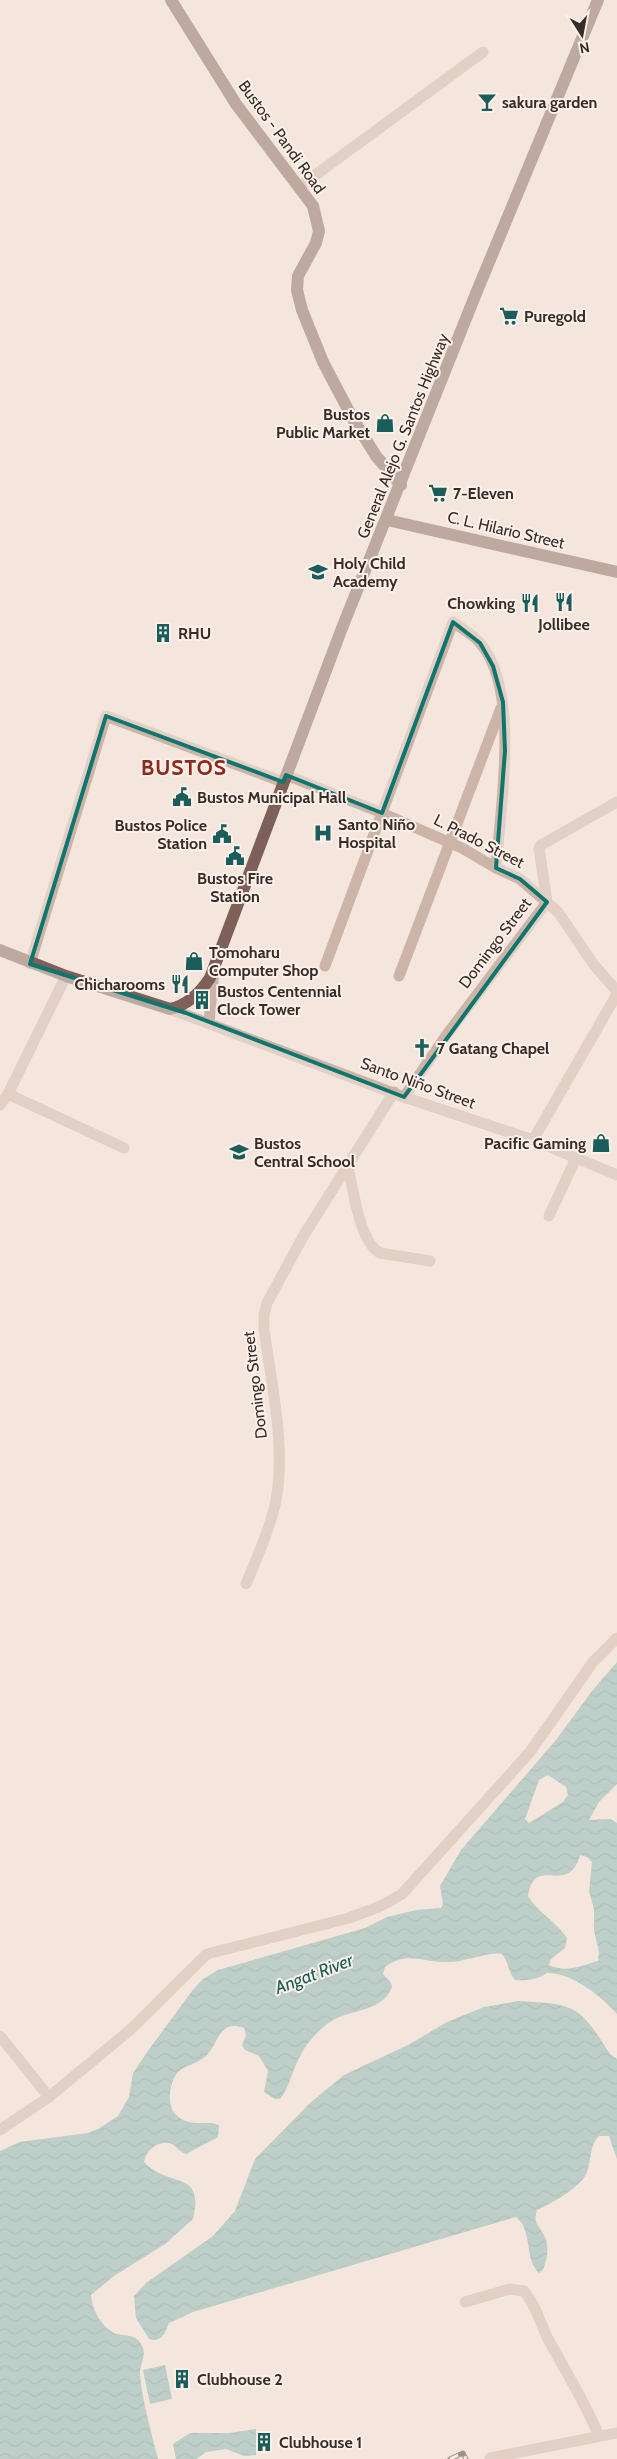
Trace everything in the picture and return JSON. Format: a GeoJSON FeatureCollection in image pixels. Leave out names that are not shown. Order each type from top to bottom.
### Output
{"type":"FeatureCollection","features":[{"type":"Feature","properties":{"kind":"main road","name":"Bustos - Pandi Road"},"geometry":{"type":"LineString","coordinates":[[170,0],[236,104],[313,206],[319,231],[316,243],[298,276],[297,290],[302,310],[323,362],[353,419],[376,456],[401,486]]}},
{"type":"Feature","properties":{"kind":"main road","name":"General Alejo G. Santos Highway"},"geometry":{"type":"LineString","coordinates":[[170,1009],[180,1006],[198,994],[214,968],[342,628],[598,0]]}},
{"type":"Feature","properties":{"kind":"main road","name":"C. L. Hilario Street"},"geometry":{"type":"LineString","coordinates":[[387,520],[617,572]]}},
{"type":"Feature","properties":{"kind":"main road"},"geometry":{"type":"LineString","coordinates":[[0,950],[30,964],[170,1009]]}},
{"type":"Feature","properties":{"kind":"street"},"geometry":{"type":"LineString","coordinates":[[299,187],[483,52]]}},
{"type":"Feature","properties":{"kind":"street"},"geometry":{"type":"LineString","coordinates":[[324,966],[453,622],[480,642],[493,666],[503,702],[505,751],[496,868]]}},
{"type":"Feature","properties":{"kind":"street"},"geometry":{"type":"LineString","coordinates":[[400,976],[503,702]]}},
{"type":"Feature","properties":{"kind":"street","name":"L. Prado Street"},"geometry":{"type":"LineString","coordinates":[[30,964],[106,716],[382,813],[451,843],[520,879],[558,912],[594,965],[617,993]]}},
{"type":"Feature","properties":{"kind":"street","name":"Domingo Street"},"geometry":{"type":"LineString","coordinates":[[246,1584],[277,1495],[279,1448],[264,1329],[266,1309],[279,1278],[348,1168],[399,1095],[547,902],[539,848],[541,845],[617,802]]}},
{"type":"Feature","properties":{"kind":"street"},"geometry":{"type":"LineString","coordinates":[[209,1022],[214,968]]}},
{"type":"Feature","properties":{"kind":"street"},"geometry":{"type":"LineString","coordinates":[[0,1105],[8,1094],[66,976]]}},
{"type":"Feature","properties":{"kind":"street"},"geometry":{"type":"LineString","coordinates":[[533,1140],[617,993]]}},
{"type":"Feature","properties":{"kind":"street","name":"Santo Niño Street"},"geometry":{"type":"LineString","coordinates":[[170,1009],[209,1022],[399,1095],[533,1140],[617,1174]]}},
{"type":"Feature","properties":{"kind":"street"},"geometry":{"type":"LineString","coordinates":[[8,1094],[124,1148]]}},
{"type":"Feature","properties":{"kind":"street"},"geometry":{"type":"LineString","coordinates":[[550,1216],[576,1158]]}},
{"type":"Feature","properties":{"kind":"street"},"geometry":{"type":"LineString","coordinates":[[348,1168],[363,1229],[373,1250],[380,1253],[430,1260]]}},
{"type":"Feature","properties":{"kind":"street"},"geometry":{"type":"LineString","coordinates":[[0,2130],[49,2097],[153,2009],[192,1966],[207,1954],[349,1918],[381,1906],[402,1894],[530,1752],[593,1662],[617,1638]]}},
{"type":"Feature","properties":{"kind":"street"},"geometry":{"type":"LineString","coordinates":[[0,2036],[49,2097]]}},
{"type":"Feature","properties":{"kind":"street"},"geometry":{"type":"LineString","coordinates":[[465,2302],[510,2289],[524,2291],[529,2297],[547,2337],[583,2399],[599,2436]]}},
{"type":"Feature","properties":{"kind":"street"},"geometry":{"type":"LineString","coordinates":[[490,2458],[617,2433]]}},
{"type":"Feature","properties":{"kind":"highlighted area"},"geometry":{"type":"Polygon","coordinates":[[[453,622],[480,643],[493,666],[503,702],[505,751],[496,868],[520,879],[547,902],[404,1097],[186,1013],[30,964],[106,716],[283,782],[286,775],[382,813],[453,622]]]}},
{"type":"Feature","properties":{"kind":"water","name":"Angat River"},"geometry":{"type":"Polygon","coordinates":[[[617,1662],[617,1784],[599,1802],[589,1820],[610,1819],[617,1823],[617,2014],[586,1987],[577,1981],[558,1974],[546,1973],[543,1976],[532,1979],[515,1980],[502,1954],[497,1953],[449,1962],[401,1959],[385,1967],[383,1974],[392,1987],[381,2001],[374,2006],[347,2014],[330,2022],[314,2036],[301,2054],[287,2088],[280,2099],[275,2099],[264,2092],[268,2071],[259,2056],[245,2050],[242,2045],[246,2035],[244,2028],[235,2026],[224,2030],[206,2056],[179,2071],[173,2079],[170,2096],[171,2107],[178,2117],[190,2122],[219,2125],[218,2137],[186,2154],[172,2144],[158,2144],[147,2153],[144,2162],[153,2170],[189,2186],[194,2192],[193,2219],[165,2244],[114,2276],[91,2295],[95,2312],[101,2322],[114,2333],[136,2338],[143,2348],[144,2355],[140,2369],[142,2393],[158,2459],[0,2459],[0,2151],[20,2142],[88,2133],[118,2116],[129,2097],[133,2073],[150,2048],[192,1991],[203,1979],[218,1970],[365,1928],[387,1917],[416,1910],[441,1908],[443,1904],[440,1886],[461,1850],[556,1740],[592,1691],[617,1662]],[[548,1775],[539,1780],[525,1819],[529,1823],[563,1802],[568,1795],[566,1787],[548,1775]],[[580,1855],[575,1867],[568,1874],[560,1876],[544,1875],[537,1878],[532,1884],[528,1896],[567,1938],[565,1948],[551,1959],[549,1965],[568,1969],[598,1961],[599,1952],[594,1931],[594,1909],[589,1891],[592,1862],[587,1857],[580,1855]]]}},
{"type":"Feature","properties":{"kind":"water"},"geometry":{"type":"Polygon","coordinates":[[[518,2001],[552,2004],[574,2010],[591,2025],[610,2054],[617,2059],[617,2159],[609,2136],[599,2136],[593,2146],[588,2169],[583,2179],[568,2193],[537,2210],[536,2221],[547,2243],[547,2257],[543,2270],[539,2273],[534,2267],[525,2230],[522,2223],[516,2217],[193,2312],[169,2323],[164,2334],[157,2340],[149,2339],[136,2318],[134,2296],[146,2283],[213,2236],[235,2211],[255,2159],[310,2103],[344,2075],[408,2045],[447,2022],[484,2007],[518,2001]]]}},
{"type":"Feature","properties":{"kind":"water"},"geometry":{"type":"Polygon","coordinates":[[[165,2365],[172,2399],[150,2404],[143,2370],[165,2365]]]}},
{"type":"Feature","properties":{"kind":"water"},"geometry":{"type":"Polygon","coordinates":[[[256,2429],[256,2455],[244,2456],[226,2449],[206,2452],[196,2459],[176,2459],[173,2444],[190,2433],[230,2433],[256,2429]]]}},
{"type":"Feature","properties":{"kind":"railway"},"geometry":{"type":"LineString","coordinates":[[450,2459],[463,2453],[466,2459]]}},
{"type":"Feature","properties":{"kind":"place","name":"sakura garden"},"geometry":{"type":"Point","coordinates":[487,102]}},
{"type":"Feature","properties":{"kind":"place","name":"Puregold"},"geometry":{"type":"Point","coordinates":[509,316]}},
{"type":"Feature","properties":{"kind":"place","name":"Bustos Public Market"},"geometry":{"type":"Point","coordinates":[385,423]}},
{"type":"Feature","properties":{"kind":"place","name":"7-Eleven"},"geometry":{"type":"Point","coordinates":[438,493]}},
{"type":"Feature","properties":{"kind":"place","name":"Holy Child Academy"},"geometry":{"type":"Point","coordinates":[318,572]}},
{"type":"Feature","properties":{"kind":"place","name":"Jollibee"},"geometry":{"type":"Point","coordinates":[564,602]}},
{"type":"Feature","properties":{"kind":"place","name":"Chowking"},"geometry":{"type":"Point","coordinates":[530,603]}},
{"type":"Feature","properties":{"kind":"place","name":"RHU"},"geometry":{"type":"Point","coordinates":[163,633]}},
{"type":"Feature","properties":{"kind":"place","name":"Bustos Municipal Hall"},"geometry":{"type":"Point","coordinates":[182,797]}},
{"type":"Feature","properties":{"kind":"place","name":"Santo Niño Hospital"},"geometry":{"type":"Point","coordinates":[323,833]}},
{"type":"Feature","properties":{"kind":"place","name":"Bustos Police Station"},"geometry":{"type":"Point","coordinates":[222,834]}},
{"type":"Feature","properties":{"kind":"place","name":"Bustos Fire Station"},"geometry":{"type":"Point","coordinates":[235,856]}},
{"type":"Feature","properties":{"kind":"place","name":"Tomoharu Computer Shop"},"geometry":{"type":"Point","coordinates":[194,961]}},
{"type":"Feature","properties":{"kind":"place","name":"Chicharooms"},"geometry":{"type":"Point","coordinates":[180,984]}},
{"type":"Feature","properties":{"kind":"place","name":"Bustos Centennial Clock Tower"},"geometry":{"type":"Point","coordinates":[202,1000]}},
{"type":"Feature","properties":{"kind":"place","name":"7 Gatang Chapel"},"geometry":{"type":"Point","coordinates":[422,1048]}},
{"type":"Feature","properties":{"kind":"place","name":"Pacific Gaming"},"geometry":{"type":"Point","coordinates":[601,1143]}},
{"type":"Feature","properties":{"kind":"place","name":"Bustos Central School"},"geometry":{"type":"Point","coordinates":[239,1152]}},
{"type":"Feature","properties":{"kind":"place","name":"Clubhouse 2"},"geometry":{"type":"Point","coordinates":[182,2379]}},
{"type":"Feature","properties":{"kind":"place","name":"Clubhouse 1"},"geometry":{"type":"Point","coordinates":[264,2442]}},
{"type":"Feature","properties":{"kind":"district","name":"BUSTOS"},"geometry":{"type":"Point","coordinates":[184,767]}}]}
